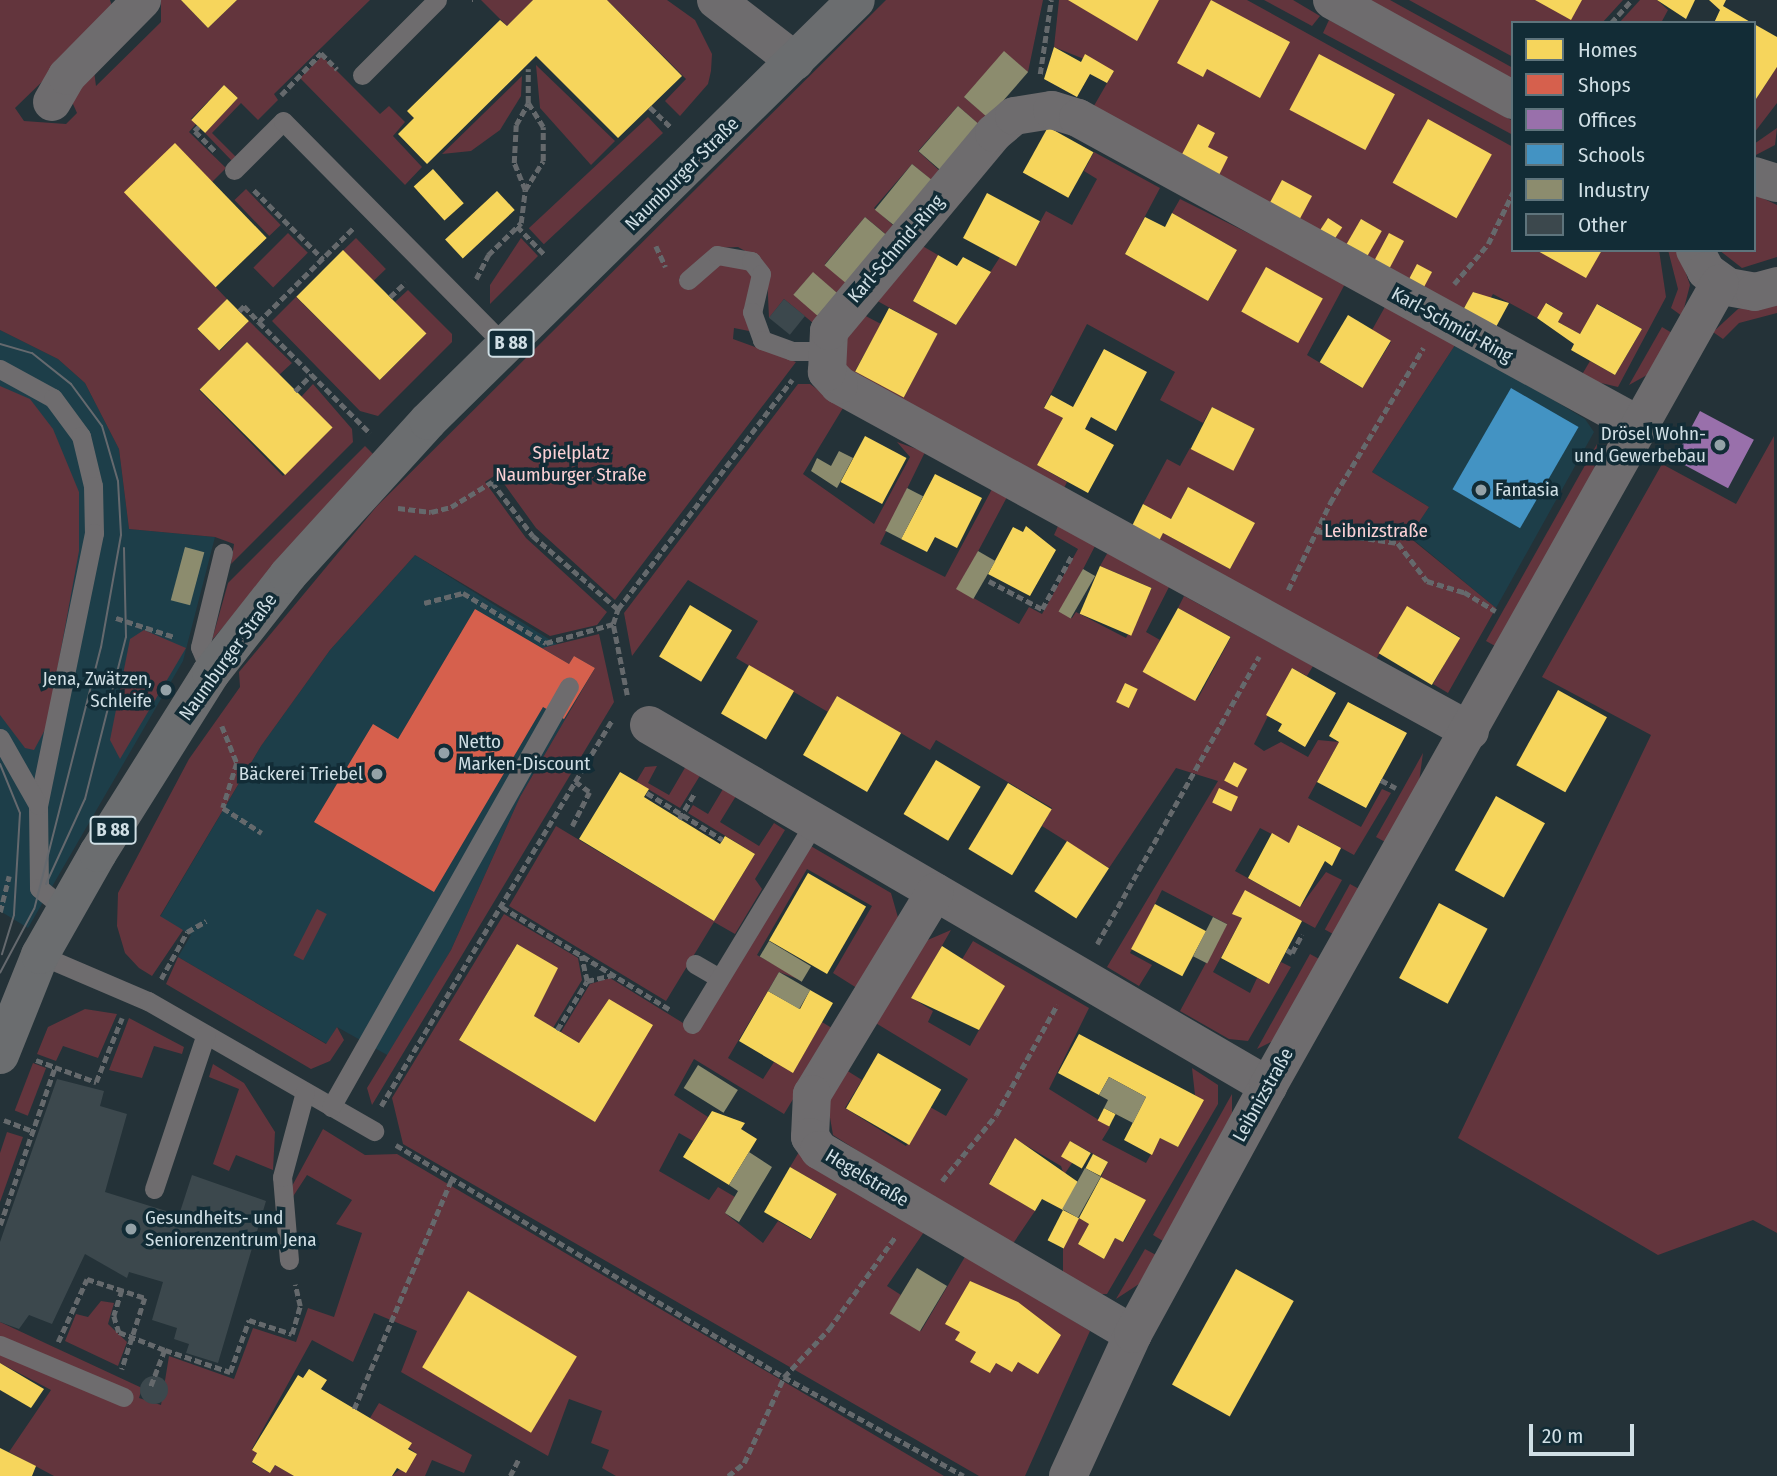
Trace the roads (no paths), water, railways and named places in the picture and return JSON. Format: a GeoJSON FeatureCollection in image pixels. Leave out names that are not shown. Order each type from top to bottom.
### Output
{"type":"FeatureCollection","features":[{"type":"Feature","properties":{"kind":"main road","name":"Naumburger Straße"},"geometry":{"type":"LineString","coordinates":[[7,1052],[40,955],[211,673],[361,495],[507,346],[856,0]]}},
{"type":"Feature","properties":{"kind":"street"},"geometry":{"type":"LineString","coordinates":[[51,102],[68,76],[142,0]]}},
{"type":"Feature","properties":{"kind":"street"},"geometry":{"type":"LineString","coordinates":[[716,0],[795,61]]}},
{"type":"Feature","properties":{"kind":"street"},"geometry":{"type":"LineString","coordinates":[[1332,0],[1511,99]]}},
{"type":"Feature","properties":{"kind":"street","name":"Karl-Schmid-Ring"},"geometry":{"type":"LineString","coordinates":[[824,351],[845,308],[995,133],[1034,109],[1078,118],[1640,426]]}},
{"type":"Feature","properties":{"kind":"street"},"geometry":{"type":"LineString","coordinates":[[1697,252],[1720,283],[1745,292],[1777,286]]}},
{"type":"Feature","properties":{"kind":"street","name":"Leibnizstraße"},"geometry":{"type":"LineString","coordinates":[[1068,1476],[1133,1334],[1268,1086],[1720,283]]}},
{"type":"Feature","properties":{"kind":"street"},"geometry":{"type":"LineString","coordinates":[[824,351],[827,372],[839,385],[1470,731]]}},
{"type":"Feature","properties":{"kind":"street"},"geometry":{"type":"LineString","coordinates":[[631,711],[1268,1086]]}},
{"type":"Feature","properties":{"kind":"street","name":"Hegelstraße"},"geometry":{"type":"LineString","coordinates":[[936,892],[812,1094],[810,1137],[819,1150],[1133,1334]]}},
{"type":"Feature","properties":{"kind":"lane"},"geometry":{"type":"LineString","coordinates":[[362,75],[437,0]]}},
{"type":"Feature","properties":{"kind":"lane"},"geometry":{"type":"LineString","coordinates":[[234,170],[283,121],[507,346]]}},
{"type":"Feature","properties":{"kind":"lane"},"geometry":{"type":"LineString","coordinates":[[688,280],[717,256],[751,261],[761,274],[752,312],[762,340],[792,351],[824,351]]}},
{"type":"Feature","properties":{"kind":"lane"},"geometry":{"type":"LineString","coordinates":[[0,369],[53,398],[81,436],[93,486],[94,533],[38,805],[39,888],[66,910]]}},
{"type":"Feature","properties":{"kind":"lane"},"geometry":{"type":"LineString","coordinates":[[211,673],[200,647],[223,554]]}},
{"type":"Feature","properties":{"kind":"lane"},"geometry":{"type":"LineString","coordinates":[[331,1107],[569,687]]}},
{"type":"Feature","properties":{"kind":"lane"},"geometry":{"type":"LineString","coordinates":[[0,738],[38,805]]}},
{"type":"Feature","properties":{"kind":"lane"},"geometry":{"type":"LineString","coordinates":[[692,1024],[815,821]]}},
{"type":"Feature","properties":{"kind":"lane"},"geometry":{"type":"LineString","coordinates":[[40,955],[115,984],[374,1131]]}},
{"type":"Feature","properties":{"kind":"lane"},"geometry":{"type":"LineString","coordinates":[[695,964],[719,978]]}},
{"type":"Feature","properties":{"kind":"lane"},"geometry":{"type":"LineString","coordinates":[[154,1189],[206,1034]]}},
{"type":"Feature","properties":{"kind":"lane"},"geometry":{"type":"LineString","coordinates":[[289,1260],[282,1177],[306,1092]]}},
{"type":"Feature","properties":{"kind":"lane"},"geometry":{"type":"LineString","coordinates":[[0,1345],[124,1397]]}},
{"type":"Feature","properties":{"kind":"tram line"},"geometry":{"type":"LineString","coordinates":[[0,344],[32,353],[71,384],[102,426],[118,481],[121,535],[101,647],[34,909],[0,973]]}},
{"type":"Feature","properties":{"kind":"tram line"},"geometry":{"type":"LineString","coordinates":[[46,884],[85,799],[126,637],[124,548]]}},
{"type":"Feature","properties":{"kind":"tram line"},"geometry":{"type":"LineString","coordinates":[[0,764],[20,813],[14,915],[2,954]]}},
{"type":"Feature","properties":{"kind":"place","name":"Drösel Wohn- und Gewerbebau"},"geometry":{"type":"Point","coordinates":[1720,445]}},
{"type":"Feature","properties":{"kind":"place","name":"Fantasia"},"geometry":{"type":"Point","coordinates":[1481,490]}},
{"type":"Feature","properties":{"kind":"place","name":"Jena, Zwätzen, Schleife"},"geometry":{"type":"Point","coordinates":[166,690]}},
{"type":"Feature","properties":{"kind":"place","name":"Netto Marken-Discount"},"geometry":{"type":"Point","coordinates":[444,753]}},
{"type":"Feature","properties":{"kind":"place","name":"Bäckerei Triebel"},"geometry":{"type":"Point","coordinates":[377,774]}},
{"type":"Feature","properties":{"kind":"place","name":"Gesundheits- und Seniorenzentrum Jena"},"geometry":{"type":"Point","coordinates":[131,1229]}},
{"type":"Feature","properties":{"kind":"park label","name":"Spielplatz Naumburger Straße"},"geometry":{"type":"Point","coordinates":[571,464]}}]}
